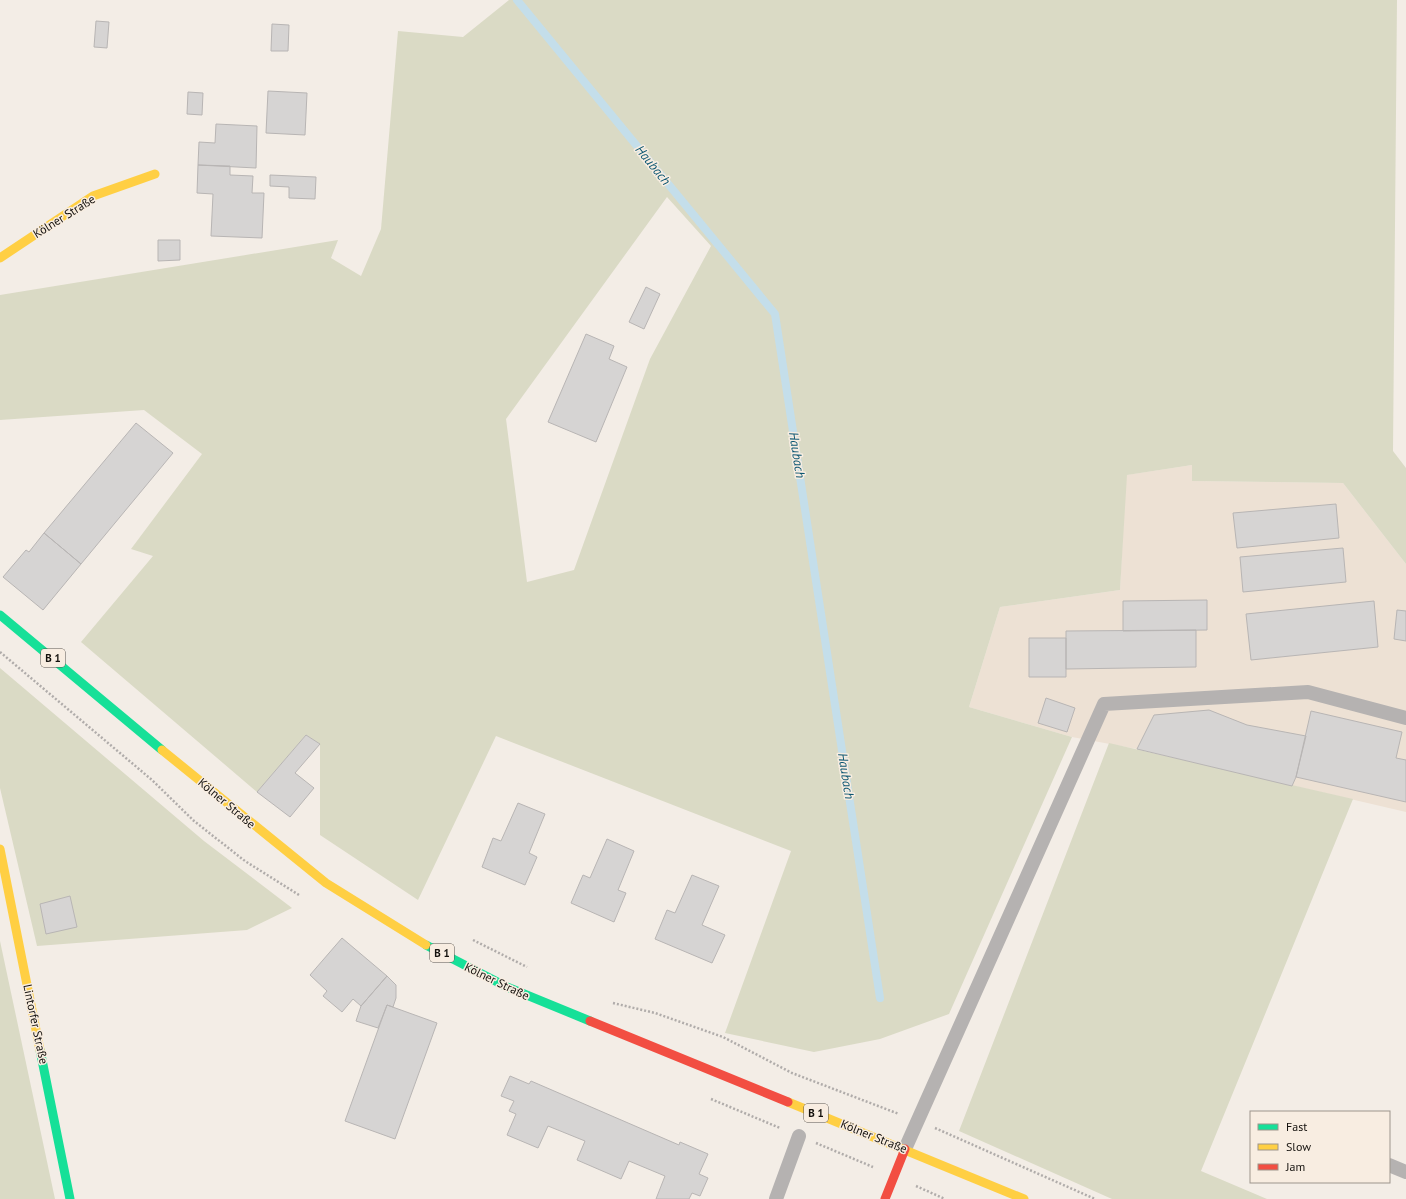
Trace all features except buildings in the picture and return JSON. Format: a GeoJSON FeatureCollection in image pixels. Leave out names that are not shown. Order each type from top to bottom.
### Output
{"type":"FeatureCollection","features":[{"type":"Feature","properties":{"kind":"main road","name":"Kölner Straße"},"geometry":{"type":"LineString","coordinates":[[0,258],[93,196],[155,174]]}},
{"type":"Feature","properties":{"kind":"main road","name":"Kölner Straße"},"geometry":{"type":"LineString","coordinates":[[0,615],[326,883],[412,937],[507,987],[1024,1199]]}},
{"type":"Feature","properties":{"kind":"main road","name":"Lintorfer Straße"},"geometry":{"type":"LineString","coordinates":[[0,849],[70,1199]]}},
{"type":"Feature","properties":{"kind":"main road"},"geometry":{"type":"LineString","coordinates":[[885,1199],[905,1149]]}},
{"type":"Feature","properties":{"kind":"lane"},"geometry":{"type":"LineString","coordinates":[[905,1149],[1104,704],[1308,692],[1406,718]]}},
{"type":"Feature","properties":{"kind":"lane"},"geometry":{"type":"LineString","coordinates":[[776,1199],[799,1136]]}},
{"type":"Feature","properties":{"kind":"lane"},"geometry":{"type":"LineString","coordinates":[[1390,1165],[1406,1172]]}},
{"type":"Feature","properties":{"kind":"path"},"geometry":{"type":"LineString","coordinates":[[0,652],[152,780],[194,821],[245,861]]}},
{"type":"Feature","properties":{"kind":"path"},"geometry":{"type":"LineString","coordinates":[[470,938],[531,969]]}},
{"type":"Feature","properties":{"kind":"path"},"geometry":{"type":"LineString","coordinates":[[610,1002],[655,1013],[723,1037],[792,1073],[917,1120],[1095,1199]]}},
{"type":"Feature","properties":{"kind":"shaded area"},"geometry":{"type":"Polygon","coordinates":[[[1192,465],[1192,481],[1343,483],[1406,564],[1406,812],[1137,749],[1072,737],[969,707],[1000,607],[1120,590],[1126,475],[1192,465]]]}},
{"type":"Feature","properties":{"kind":"green space"},"geometry":{"type":"Polygon","coordinates":[[[509,0],[1397,0],[1393,451],[1406,468],[1406,564],[1343,483],[1192,481],[1192,465],[1127,475],[1120,590],[1000,607],[969,707],[1072,737],[949,1014],[880,1039],[814,1052],[725,1033],[791,851],[496,736],[418,900],[320,835],[320,744],[306,735],[257,792],[81,642],[153,556],[131,549],[202,454],[144,410],[0,420],[0,295],[338,240],[331,258],[361,276],[381,229],[398,31],[463,37],[509,0]],[[667,197],[506,419],[527,582],[574,570],[650,359],[711,246],[667,197]]]}},
{"type":"Feature","properties":{"kind":"green space"},"geometry":{"type":"Polygon","coordinates":[[[0,668],[204,841],[292,908],[247,930],[37,946],[0,788],[0,668]]]}},
{"type":"Feature","properties":{"kind":"green space"},"geometry":{"type":"Polygon","coordinates":[[[1109,743],[1353,799],[1201,1171],[1267,1199],[1112,1199],[959,1131],[1109,743]]]}},
{"type":"Feature","properties":{"kind":"green space"},"geometry":{"type":"Polygon","coordinates":[[[0,941],[55,1199],[0,1199],[0,941]]]}},
{"type":"Feature","properties":{"kind":"waterway","name":"Haubach"},"geometry":{"type":"LineString","coordinates":[[517,0],[775,314],[880,998]]}},
{"type":"Feature","properties":{"kind":"traffic: fast"},"geometry":{"type":"LineString","coordinates":[[0,615],[162,750]]}},
{"type":"Feature","properties":{"kind":"traffic: fast"},"geometry":{"type":"LineString","coordinates":[[426,945],[507,987],[590,1021]]}},
{"type":"Feature","properties":{"kind":"traffic: fast"},"geometry":{"type":"LineString","coordinates":[[40,1050],[70,1199]]}},
{"type":"Feature","properties":{"kind":"traffic: slow"},"geometry":{"type":"LineString","coordinates":[[0,258],[93,196],[155,174]]}},
{"type":"Feature","properties":{"kind":"traffic: slow"},"geometry":{"type":"LineString","coordinates":[[162,750],[326,883],[426,945]]}},
{"type":"Feature","properties":{"kind":"traffic: slow"},"geometry":{"type":"LineString","coordinates":[[0,849],[40,1050]]}},
{"type":"Feature","properties":{"kind":"traffic: slow"},"geometry":{"type":"LineString","coordinates":[[788,1102],[1024,1199]]}},
{"type":"Feature","properties":{"kind":"traffic: jam"},"geometry":{"type":"LineString","coordinates":[[590,1021],[788,1102]]}},
{"type":"Feature","properties":{"kind":"traffic: jam"},"geometry":{"type":"LineString","coordinates":[[885,1199],[905,1149]]}}]}
